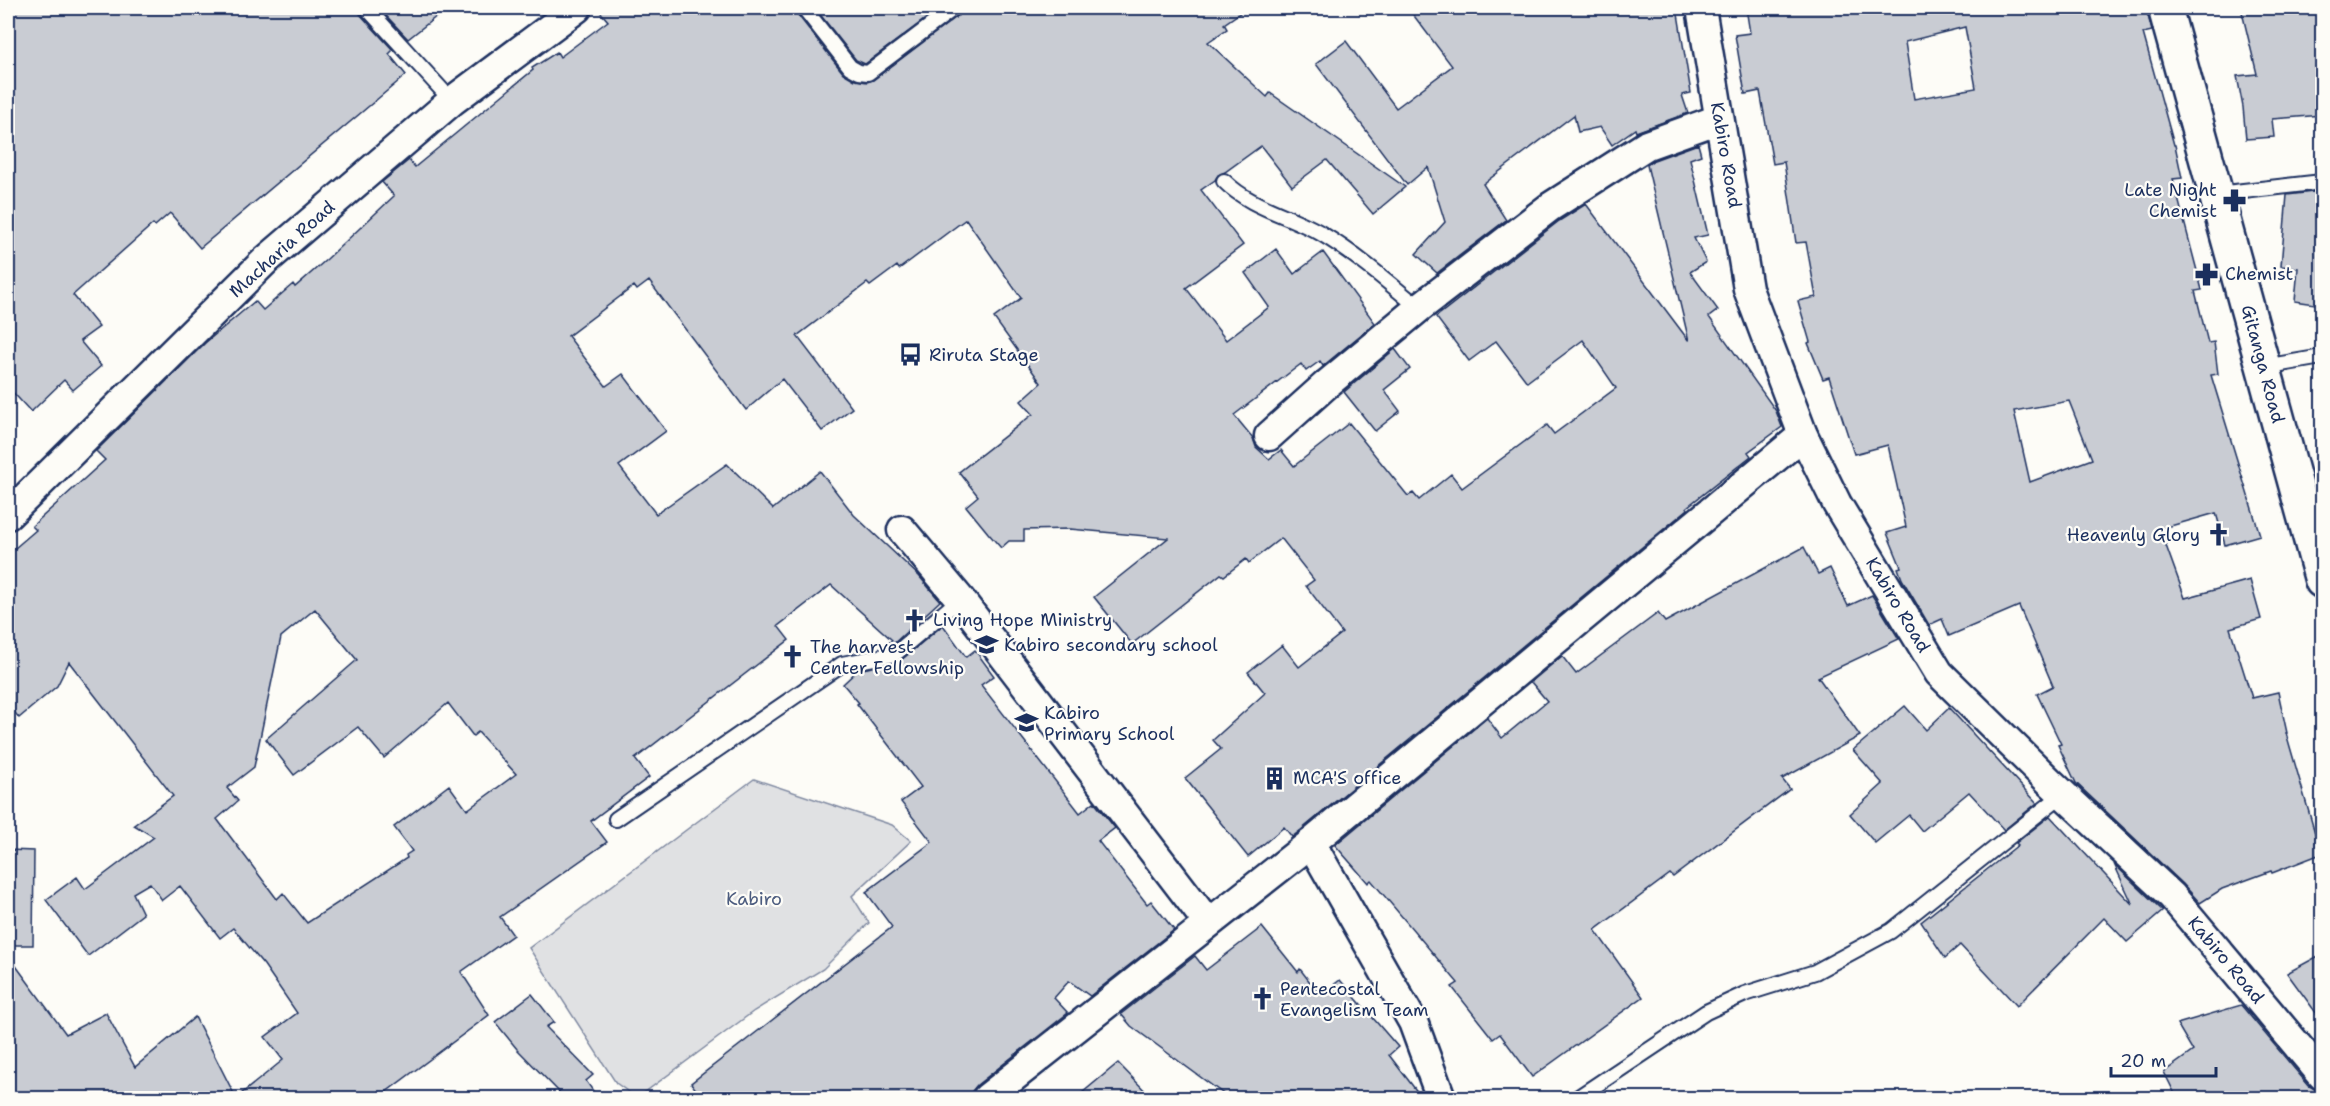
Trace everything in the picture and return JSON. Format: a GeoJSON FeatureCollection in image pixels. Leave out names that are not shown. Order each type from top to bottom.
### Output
{"type":"FeatureCollection","features":[{"type":"Feature","properties":{"kind":"main road","name":"Gitanga Road"},"geometry":{"type":"LineString","coordinates":[[2165,8],[2322,581]]}},
{"type":"Feature","properties":{"kind":"street","name":"Macharia Road"},"geometry":{"type":"LineString","coordinates":[[8,515],[265,261],[452,101],[577,8]]}},
{"type":"Feature","properties":{"kind":"street","name":"Kabiro Road"},"geometry":{"type":"LineString","coordinates":[[1701,8],[1749,289],[1803,435],[1837,504],[1939,673],[2172,896],[2322,1075]]}},
{"type":"Feature","properties":{"kind":"street"},"geometry":{"type":"LineString","coordinates":[[1269,436],[1327,384],[1419,308],[1550,207],[1647,145],[1719,119]]}},
{"type":"Feature","properties":{"kind":"street"},"geometry":{"type":"LineString","coordinates":[[987,1098],[1311,843],[1803,435]]}},
{"type":"Feature","properties":{"kind":"street"},"geometry":{"type":"LineString","coordinates":[[902,531],[960,599],[1208,923]]}},
{"type":"Feature","properties":{"kind":"street"},"geometry":{"type":"LineString","coordinates":[[1311,843],[1413,1022],[1442,1098]]}},
{"type":"Feature","properties":{"kind":"lane"},"geometry":{"type":"LineString","coordinates":[[368,8],[452,101]]}},
{"type":"Feature","properties":{"kind":"lane"},"geometry":{"type":"LineString","coordinates":[[804,8],[850,67],[859,72],[868,73],[954,8]]}},
{"type":"Feature","properties":{"kind":"lane"},"geometry":{"type":"LineString","coordinates":[[1224,181],[1252,202],[1321,233],[1346,249],[1419,308]]}},
{"type":"Feature","properties":{"kind":"lane"},"geometry":{"type":"LineString","coordinates":[[2217,194],[2322,182]]}},
{"type":"Feature","properties":{"kind":"lane"},"geometry":{"type":"LineString","coordinates":[[2264,367],[2322,357]]}},
{"type":"Feature","properties":{"kind":"lane"},"geometry":{"type":"LineString","coordinates":[[616,819],[842,664],[895,654],[960,599]]}},
{"type":"Feature","properties":{"kind":"lane"},"geometry":{"type":"LineString","coordinates":[[1577,1098],[1706,1012],[1745,994],[1815,972],[1891,931],[2063,794]]}},
{"type":"Feature","properties":{"kind":"green space","name":"Kabiro"},"geometry":{"type":"Polygon","coordinates":[[[754,779],[892,825],[911,841],[852,896],[869,923],[823,969],[754,1011],[637,1098],[616,1083],[529,948],[754,779]]]}},
{"type":"Feature","properties":{"kind":"building"},"geometry":{"type":"Polygon","coordinates":[[[8,8],[358,8],[360,14],[393,50],[389,54],[406,75],[200,248],[170,213],[155,226],[153,224],[73,295],[99,327],[80,341],[101,366],[73,390],[64,380],[31,412],[8,387],[8,8]]]}},
{"type":"Feature","properties":{"kind":"building"},"geometry":{"type":"Polygon","coordinates":[[[379,8],[447,8],[408,39],[379,8]]]}},
{"type":"Feature","properties":{"kind":"building"},"geometry":{"type":"Polygon","coordinates":[[[597,8],[795,8],[797,14],[843,73],[855,80],[867,82],[873,80],[959,15],[963,8],[1247,8],[1224,24],[1227,29],[1208,42],[1267,97],[1270,93],[1405,187],[1373,214],[1327,160],[1292,186],[1261,146],[1218,175],[1201,190],[1243,245],[1186,288],[1226,340],[1269,307],[1245,273],[1276,249],[1294,274],[1323,252],[1375,323],[1323,366],[1320,361],[1306,371],[1301,364],[1234,415],[1253,438],[1256,447],[1269,459],[1281,450],[1294,466],[1349,423],[1408,496],[1413,493],[1419,500],[1451,474],[1462,488],[1547,425],[1554,434],[1616,388],[1583,340],[1527,382],[1496,341],[1469,361],[1436,317],[1559,221],[1586,204],[1689,341],[1647,165],[1654,160],[1698,144],[1701,155],[1690,159],[1708,235],[1694,238],[1706,262],[1690,272],[1718,310],[1709,317],[1776,411],[1782,427],[1748,452],[1751,456],[1301,830],[1292,837],[1284,827],[1248,857],[1185,778],[1221,749],[1213,740],[1265,693],[1248,672],[1282,645],[1299,667],[1342,633],[1306,586],[1314,580],[1281,538],[1249,563],[1246,559],[1224,576],[1221,574],[1132,644],[1094,597],[1168,538],[1070,529],[1024,530],[1024,541],[1009,541],[1001,548],[966,506],[978,496],[959,472],[1033,414],[1021,401],[1041,383],[994,318],[1021,298],[966,219],[899,269],[897,266],[870,286],[867,283],[797,336],[852,408],[822,431],[782,379],[746,410],[649,281],[637,290],[634,286],[568,336],[606,386],[623,374],[666,431],[619,466],[656,514],[727,464],[773,509],[820,471],[854,515],[919,576],[940,601],[891,646],[884,647],[892,640],[831,585],[778,626],[789,640],[635,759],[649,777],[591,821],[607,842],[500,917],[513,935],[461,972],[489,1015],[378,1098],[236,1098],[283,1060],[265,1037],[297,1013],[264,965],[233,928],[220,938],[180,886],[162,900],[150,883],[133,893],[143,914],[88,956],[46,900],[77,877],[85,889],[154,837],[134,825],[173,796],[69,662],[57,686],[19,718],[8,704],[8,554],[36,530],[32,526],[105,460],[96,451],[205,343],[255,301],[263,310],[293,284],[295,287],[394,196],[382,182],[409,160],[415,167],[533,70],[532,68],[557,52],[560,57],[608,21],[597,8]],[[315,609],[281,637],[254,767],[227,788],[238,801],[217,819],[277,899],[283,893],[307,923],[407,858],[406,855],[412,851],[394,827],[449,785],[467,810],[516,774],[478,732],[473,736],[448,703],[384,758],[358,727],[294,775],[266,739],[357,660],[315,609]]]}},
{"type":"Feature","properties":{"kind":"building"},"geometry":{"type":"Polygon","coordinates":[[[815,8],[940,8],[865,64],[856,60],[815,8]]]}},
{"type":"Feature","properties":{"kind":"building"},"geometry":{"type":"Polygon","coordinates":[[[1408,8],[1677,8],[1691,93],[1682,95],[1688,113],[1636,132],[1635,129],[1612,145],[1600,127],[1578,132],[1574,115],[1483,184],[1506,220],[1437,273],[1416,254],[1445,222],[1428,167],[1407,185],[1316,64],[1346,41],[1396,108],[1452,66],[1408,8]]]}},
{"type":"Feature","properties":{"kind":"building"},"geometry":{"type":"Polygon","coordinates":[[[1746,8],[2146,8],[2152,31],[2143,33],[2175,145],[2182,178],[2173,179],[2202,290],[2195,291],[2208,343],[2214,342],[2218,374],[2211,375],[2260,535],[2225,545],[2216,513],[2160,529],[2185,598],[2250,580],[2261,619],[2230,628],[2252,698],[2278,692],[2286,733],[2321,854],[2222,889],[2200,903],[2183,884],[2076,783],[2058,745],[2061,744],[2037,694],[2053,686],[2019,606],[1949,636],[1942,619],[1929,625],[1902,579],[1898,568],[1901,567],[1887,533],[1906,527],[1888,445],[1854,454],[1829,377],[1823,379],[1808,343],[1810,342],[1798,301],[1816,297],[1806,242],[1796,243],[1784,162],[1773,164],[1760,91],[1745,94],[1735,35],[1750,33],[1746,8]],[[1965,27],[1905,42],[1914,99],[1976,88],[1965,27]],[[2069,401],[2014,411],[2030,482],[2092,459],[2069,401]]]}},
{"type":"Feature","properties":{"kind":"building"},"geometry":{"type":"Polygon","coordinates":[[[2241,8],[2322,8],[2322,115],[2272,119],[2274,137],[2246,139],[2237,76],[2257,74],[2241,8]]]}},
{"type":"Feature","properties":{"kind":"building"},"geometry":{"type":"Polygon","coordinates":[[[2322,191],[2322,305],[2295,301],[2298,268],[2281,266],[2287,195],[2322,191]]]}},
{"type":"Feature","properties":{"kind":"building"},"geometry":{"type":"Polygon","coordinates":[[[1395,349],[1410,369],[1384,390],[1400,411],[1375,431],[1344,392],[1395,349]]]}},
{"type":"Feature","properties":{"kind":"building"},"geometry":{"type":"Polygon","coordinates":[[[1804,547],[1818,574],[1830,568],[1848,606],[1872,595],[1899,639],[1818,677],[1860,736],[1782,779],[1790,789],[1673,877],[1670,874],[1595,930],[1643,997],[1532,1077],[1500,1034],[1493,1039],[1452,987],[1458,983],[1371,880],[1368,883],[1335,845],[1487,718],[1502,738],[1547,701],[1531,682],[1562,656],[1576,674],[1658,613],[1665,622],[1804,547]]]}},
{"type":"Feature","properties":{"kind":"building"},"geometry":{"type":"Polygon","coordinates":[[[943,625],[966,657],[975,650],[994,676],[981,685],[1080,813],[1094,802],[1115,828],[1098,841],[1147,904],[1151,901],[1174,930],[1090,996],[1069,981],[1054,998],[1068,1013],[977,1085],[972,1091],[971,1098],[702,1098],[691,1083],[892,927],[866,892],[932,842],[901,802],[921,787],[843,684],[858,670],[900,661],[943,625]]]}},
{"type":"Feature","properties":{"kind":"building"},"geometry":{"type":"Polygon","coordinates":[[[1905,706],[1926,730],[1949,708],[2037,803],[2004,830],[1969,792],[1922,831],[1909,815],[1875,843],[1850,814],[1883,784],[1853,750],[1905,706]]]}},
{"type":"Feature","properties":{"kind":"building"},"geometry":{"type":"Polygon","coordinates":[[[2050,816],[2133,905],[2114,864],[2163,911],[2127,942],[2104,918],[2017,1006],[1960,945],[1945,958],[1921,922],[2018,845],[2016,843],[2050,816]]]}},
{"type":"Feature","properties":{"kind":"building"},"geometry":{"type":"Polygon","coordinates":[[[8,850],[34,851],[33,945],[8,945],[8,850]]]}},
{"type":"Feature","properties":{"kind":"building"},"geometry":{"type":"Polygon","coordinates":[[[1262,927],[1298,972],[1300,969],[1320,995],[1340,980],[1398,1047],[1389,1055],[1422,1098],[1229,1098],[1131,1026],[1121,1014],[1195,956],[1206,970],[1262,927]]]}},
{"type":"Feature","properties":{"kind":"building"},"geometry":{"type":"Polygon","coordinates":[[[2322,954],[2322,1021],[2287,973],[2322,954]]]}},
{"type":"Feature","properties":{"kind":"building"},"geometry":{"type":"Polygon","coordinates":[[[8,955],[66,1034],[106,1013],[135,1067],[195,1017],[236,1098],[16,1098],[8,1087],[8,955]]]}},
{"type":"Feature","properties":{"kind":"building"},"geometry":{"type":"Polygon","coordinates":[[[532,994],[554,1022],[546,1027],[593,1075],[586,1081],[598,1098],[565,1098],[517,1049],[495,1022],[532,994]]]}},
{"type":"Feature","properties":{"kind":"building"},"geometry":{"type":"Polygon","coordinates":[[[2241,1005],[2309,1086],[2318,1091],[2322,1098],[2177,1098],[2164,1072],[2193,1051],[2177,1024],[2241,1005]]]}},
{"type":"Feature","properties":{"kind":"building"},"geometry":{"type":"Polygon","coordinates":[[[1118,1063],[1152,1098],[1076,1098],[1118,1063]]]}},
{"type":"Feature","properties":{"kind":"place","name":"Late Night Chemist"},"geometry":{"type":"Point","coordinates":[2235,200]}},
{"type":"Feature","properties":{"kind":"place","name":"Chemist"},"geometry":{"type":"Point","coordinates":[2207,274]}},
{"type":"Feature","properties":{"kind":"place","name":"Riruta Stage"},"geometry":{"type":"Point","coordinates":[911,355]}},
{"type":"Feature","properties":{"kind":"place","name":"Heavenly Glory"},"geometry":{"type":"Point","coordinates":[2218,535]}},
{"type":"Feature","properties":{"kind":"place","name":"Living Hope Ministry"},"geometry":{"type":"Point","coordinates":[915,620]}},
{"type":"Feature","properties":{"kind":"place","name":"Kabiro secondary school"},"geometry":{"type":"Point","coordinates":[986,645]}},
{"type":"Feature","properties":{"kind":"place","name":"The harvest Center Fellowship"},"geometry":{"type":"Point","coordinates":[792,657]}},
{"type":"Feature","properties":{"kind":"place","name":"Kabiro Primary School"},"geometry":{"type":"Point","coordinates":[1026,723]}},
{"type":"Feature","properties":{"kind":"place","name":"MCA'S office"},"geometry":{"type":"Point","coordinates":[1275,778]}},
{"type":"Feature","properties":{"kind":"place","name":"Pentecostal Evangelism Team"},"geometry":{"type":"Point","coordinates":[1262,999]}}]}
